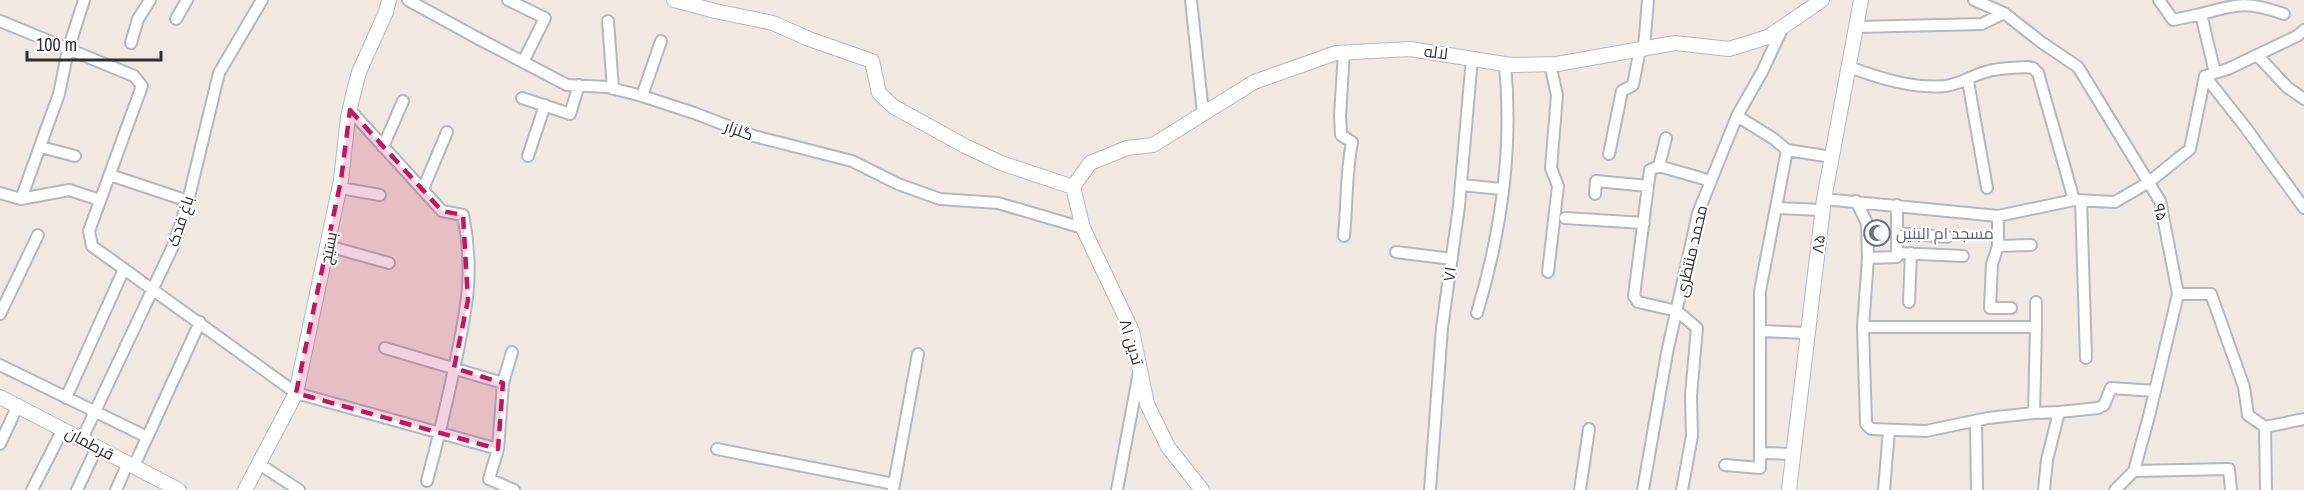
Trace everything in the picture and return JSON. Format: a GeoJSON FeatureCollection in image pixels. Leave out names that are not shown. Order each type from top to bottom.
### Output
{"type":"FeatureCollection","features":[{"type":"Feature","properties":{"kind":"street"},"geometry":{"type":"LineString","coordinates":[[21,199],[59,94],[68,50],[84,0]]}},
{"type":"Feature","properties":{"kind":"street"},"geometry":{"type":"LineString","coordinates":[[131,42],[138,19],[150,0]]}},
{"type":"Feature","properties":{"kind":"street"},"geometry":{"type":"LineString","coordinates":[[176,19],[188,0]]}},
{"type":"Feature","properties":{"kind":"street","name":"باغ فدک"},"geometry":{"type":"LineString","coordinates":[[82,439],[174,244],[188,201],[219,73],[262,0]]}},
{"type":"Feature","properties":{"kind":"street","name":"بسیج"},"geometry":{"type":"LineString","coordinates":[[245,490],[296,393],[340,188],[350,110],[359,72],[386,12],[389,0]]}},
{"type":"Feature","properties":{"kind":"street","name":"گلزار"},"geometry":{"type":"LineString","coordinates":[[408,0],[567,84],[613,89],[642,96],[754,136],[852,161],[898,184],[940,200],[998,203],[1083,228]]}},
{"type":"Feature","properties":{"kind":"street"},"geometry":{"type":"LineString","coordinates":[[508,0],[544,18],[523,62]]}},
{"type":"Feature","properties":{"kind":"street"},"geometry":{"type":"LineString","coordinates":[[674,0],[773,23],[808,39],[872,61],[879,93],[894,107],[1001,163],[1073,187]]}},
{"type":"Feature","properties":{"kind":"street"},"geometry":{"type":"LineString","coordinates":[[1191,0],[1203,113]]}},
{"type":"Feature","properties":{"kind":"street"},"geometry":{"type":"LineString","coordinates":[[1609,153],[1622,91],[1633,85],[1642,48],[1648,0]]}},
{"type":"Feature","properties":{"kind":"street","name":"لاله"},"geometry":{"type":"LineString","coordinates":[[1073,187],[1090,163],[1127,148],[1152,144],[1254,82],[1336,53],[1410,49],[1505,64],[1550,64],[1675,43],[1729,48],[1768,37],[1822,0]]}},
{"type":"Feature","properties":{"kind":"street","name":"۸۵"},"geometry":{"type":"LineString","coordinates":[[1789,490],[1823,204],[1861,0]]}},
{"type":"Feature","properties":{"kind":"street","name":"۹۵"},"geometry":{"type":"LineString","coordinates":[[1974,0],[2004,13],[2078,67],[2160,201],[2178,294],[2134,471]]}},
{"type":"Feature","properties":{"kind":"street"},"geometry":{"type":"LineString","coordinates":[[2159,0],[2173,20],[2236,5],[2256,4],[2284,14]]}},
{"type":"Feature","properties":{"kind":"street"},"geometry":{"type":"LineString","coordinates":[[1856,27],[1982,24],[2004,13]]}},
{"type":"Feature","properties":{"kind":"street"},"geometry":{"type":"LineString","coordinates":[[1776,208],[1856,201],[1998,216],[2077,200],[2115,202],[2149,182],[2190,149],[2210,75],[2201,14]]}},
{"type":"Feature","properties":{"kind":"street"},"geometry":{"type":"LineString","coordinates":[[608,21],[613,89]]}},
{"type":"Feature","properties":{"kind":"street"},"geometry":{"type":"LineString","coordinates":[[1,24],[134,76],[142,86],[89,231],[92,246],[296,393],[498,449]]}},
{"type":"Feature","properties":{"kind":"street","name":"محمد منتظری"},"geometry":{"type":"LineString","coordinates":[[1643,490],[1667,352],[1698,213],[1737,116],[1762,72],[1783,27]]}},
{"type":"Feature","properties":{"kind":"street"},"geometry":{"type":"LineString","coordinates":[[2210,75],[2297,36],[2304,30]]}},
{"type":"Feature","properties":{"kind":"street"},"geometry":{"type":"LineString","coordinates":[[642,96],[661,41]]}},
{"type":"Feature","properties":{"kind":"street"},"geometry":{"type":"LineString","coordinates":[[1344,52],[1341,135],[1352,142],[1347,169],[1344,236]]}},
{"type":"Feature","properties":{"kind":"street"},"geometry":{"type":"LineString","coordinates":[[2257,55],[2287,87],[2304,99]]}},
{"type":"Feature","properties":{"kind":"street","name":"۷۱"},"geometry":{"type":"LineString","coordinates":[[1430,490],[1442,328],[1461,185],[1472,58]]}},
{"type":"Feature","properties":{"kind":"street"},"geometry":{"type":"LineString","coordinates":[[1477,313],[1496,244],[1509,120],[1505,64]]}},
{"type":"Feature","properties":{"kind":"street"},"geometry":{"type":"LineString","coordinates":[[1548,272],[1558,186],[1551,168],[1557,95],[1550,64]]}},
{"type":"Feature","properties":{"kind":"street"},"geometry":{"type":"LineString","coordinates":[[1849,67],[1875,77],[1925,86],[1946,86],[1968,81],[1985,72],[2027,66],[2038,73],[2077,200],[2086,358]]}},
{"type":"Feature","properties":{"kind":"street"},"geometry":{"type":"LineString","coordinates":[[2210,75],[2304,208]]}},
{"type":"Feature","properties":{"kind":"street"},"geometry":{"type":"LineString","coordinates":[[1968,81],[1988,188]]}},
{"type":"Feature","properties":{"kind":"street"},"geometry":{"type":"LineString","coordinates":[[522,98],[570,114],[579,85]]}},
{"type":"Feature","properties":{"kind":"street"},"geometry":{"type":"LineString","coordinates":[[383,147],[403,101]]}},
{"type":"Feature","properties":{"kind":"street"},"geometry":{"type":"LineString","coordinates":[[528,156],[545,105]]}},
{"type":"Feature","properties":{"kind":"street"},"geometry":{"type":"LineString","coordinates":[[350,110],[442,211],[463,215],[469,260],[468,300],[441,433],[427,481]]}},
{"type":"Feature","properties":{"kind":"street"},"geometry":{"type":"LineString","coordinates":[[1737,116],[1787,150],[1832,157]]}},
{"type":"Feature","properties":{"kind":"street"},"geometry":{"type":"LineString","coordinates":[[423,189],[447,132]]}},
{"type":"Feature","properties":{"kind":"street"},"geometry":{"type":"LineString","coordinates":[[1659,166],[1666,138]]}},
{"type":"Feature","properties":{"kind":"street"},"geometry":{"type":"LineString","coordinates":[[41,147],[75,156]]}},
{"type":"Feature","properties":{"kind":"street"},"geometry":{"type":"LineString","coordinates":[[1725,465],[1760,468],[1760,291],[1787,150]]}},
{"type":"Feature","properties":{"kind":"street"},"geometry":{"type":"LineString","coordinates":[[1682,490],[1692,436],[1691,395],[1697,328],[1677,311],[1635,300],[1650,170],[1659,166],[1711,181]]}},
{"type":"Feature","properties":{"kind":"street"},"geometry":{"type":"LineString","coordinates":[[110,175],[188,201]]}},
{"type":"Feature","properties":{"kind":"street"},"geometry":{"type":"LineString","coordinates":[[1595,194],[1596,182],[1648,186]]}},
{"type":"Feature","properties":{"kind":"street"},"geometry":{"type":"LineString","coordinates":[[1461,185],[1502,189]]}},
{"type":"Feature","properties":{"kind":"street","name":"تدین ۸۱"},"geometry":{"type":"LineString","coordinates":[[1073,187],[1083,228],[1132,332],[1147,404],[1168,447],[1202,490]]}},
{"type":"Feature","properties":{"kind":"street"},"geometry":{"type":"LineString","coordinates":[[340,188],[380,195]]}},
{"type":"Feature","properties":{"kind":"street"},"geometry":{"type":"LineString","coordinates":[[0,193],[21,199],[69,190],[100,200]]}},
{"type":"Feature","properties":{"kind":"street"},"geometry":{"type":"LineString","coordinates":[[2292,191],[2304,196]]}},
{"type":"Feature","properties":{"kind":"street"},"geometry":{"type":"LineString","coordinates":[[1856,201],[1867,224],[1868,258],[1863,327],[1866,424],[1871,429],[1926,431],[2034,413],[2098,408],[2104,405],[2111,388],[2155,391]]}},
{"type":"Feature","properties":{"kind":"street"},"geometry":{"type":"LineString","coordinates":[[1868,258],[1897,257],[1897,205]]}},
{"type":"Feature","properties":{"kind":"street"},"geometry":{"type":"LineString","coordinates":[[1998,216],[1998,246],[1992,264],[1990,309],[2011,308]]}},
{"type":"Feature","properties":{"kind":"street"},"geometry":{"type":"LineString","coordinates":[[1565,218],[1644,224]]}},
{"type":"Feature","properties":{"kind":"street"},"geometry":{"type":"LineString","coordinates":[[1897,233],[1947,237]]}},
{"type":"Feature","properties":{"kind":"street"},"geometry":{"type":"LineString","coordinates":[[0,314],[38,235]]}},
{"type":"Feature","properties":{"kind":"street"},"geometry":{"type":"LineString","coordinates":[[1998,246],[2031,245]]}},
{"type":"Feature","properties":{"kind":"street"},"geometry":{"type":"LineString","coordinates":[[328,246],[389,263]]}},
{"type":"Feature","properties":{"kind":"street"},"geometry":{"type":"LineString","coordinates":[[1396,252],[1452,259]]}},
{"type":"Feature","properties":{"kind":"street"},"geometry":{"type":"LineString","coordinates":[[1898,253],[1963,256]]}},
{"type":"Feature","properties":{"kind":"street"},"geometry":{"type":"LineString","coordinates":[[1909,302],[1911,253]]}},
{"type":"Feature","properties":{"kind":"street"},"geometry":{"type":"LineString","coordinates":[[66,398],[124,269]]}},
{"type":"Feature","properties":{"kind":"street"},"geometry":{"type":"LineString","coordinates":[[2178,294],[2211,294],[2244,387],[2248,415],[2265,427],[2304,418]]}},
{"type":"Feature","properties":{"kind":"street"},"geometry":{"type":"LineString","coordinates":[[2034,413],[2036,302]]}},
{"type":"Feature","properties":{"kind":"street"},"geometry":{"type":"LineString","coordinates":[[116,490],[147,437],[200,322]]}},
{"type":"Feature","properties":{"kind":"street"},"geometry":{"type":"LineString","coordinates":[[1863,327],[2036,327]]}},
{"type":"Feature","properties":{"kind":"street"},"geometry":{"type":"LineString","coordinates":[[1760,331],[1808,333]]}},
{"type":"Feature","properties":{"kind":"street"},"geometry":{"type":"LineString","coordinates":[[385,348],[503,383]]}},
{"type":"Feature","properties":{"kind":"street"},"geometry":{"type":"LineString","coordinates":[[512,352],[503,383],[498,449],[489,478],[514,490]]}},
{"type":"Feature","properties":{"kind":"street"},"geometry":{"type":"LineString","coordinates":[[717,449],[894,487],[918,354]]}},
{"type":"Feature","properties":{"kind":"street"},"geometry":{"type":"LineString","coordinates":[[0,365],[147,437]]}},
{"type":"Feature","properties":{"kind":"street"},"geometry":{"type":"LineString","coordinates":[[1116,490],[1140,366]]}},
{"type":"Feature","properties":{"kind":"street","name":"قرطمان"},"geometry":{"type":"LineString","coordinates":[[0,397],[179,490]]}},
{"type":"Feature","properties":{"kind":"street"},"geometry":{"type":"LineString","coordinates":[[0,444],[18,405]]}},
{"type":"Feature","properties":{"kind":"street"},"geometry":{"type":"LineString","coordinates":[[2044,490],[2047,460],[2059,412]]}},
{"type":"Feature","properties":{"kind":"street"},"geometry":{"type":"LineString","coordinates":[[1976,421],[1977,490]]}},
{"type":"Feature","properties":{"kind":"street"},"geometry":{"type":"LineString","coordinates":[[2265,427],[2266,490]]}},
{"type":"Feature","properties":{"kind":"street"},"geometry":{"type":"LineString","coordinates":[[32,490],[63,429]]}},
{"type":"Feature","properties":{"kind":"street"},"geometry":{"type":"LineString","coordinates":[[1580,490],[1589,429]]}},
{"type":"Feature","properties":{"kind":"street"},"geometry":{"type":"LineString","coordinates":[[1884,490],[1889,430]]}},
{"type":"Feature","properties":{"kind":"street"},"geometry":{"type":"LineString","coordinates":[[77,490],[97,447]]}},
{"type":"Feature","properties":{"kind":"street"},"geometry":{"type":"LineString","coordinates":[[1760,453],[1793,454]]}},
{"type":"Feature","properties":{"kind":"street"},"geometry":{"type":"LineString","coordinates":[[259,464],[299,490]]}},
{"type":"Feature","properties":{"kind":"street"},"geometry":{"type":"LineString","coordinates":[[2115,490],[2134,471],[2229,469],[2231,490]]}},
{"type":"Feature","properties":{"kind":"highlighted area"},"geometry":{"type":"Polygon","coordinates":[[[350,110],[442,211],[463,215],[468,300],[454,368],[503,383],[498,449],[296,393],[341,180],[350,110]]]}},
{"type":"Feature","properties":{"kind":"place","name":"مسجد ام البنین"},"geometry":{"type":"Point","coordinates":[1877,233]}}]}
